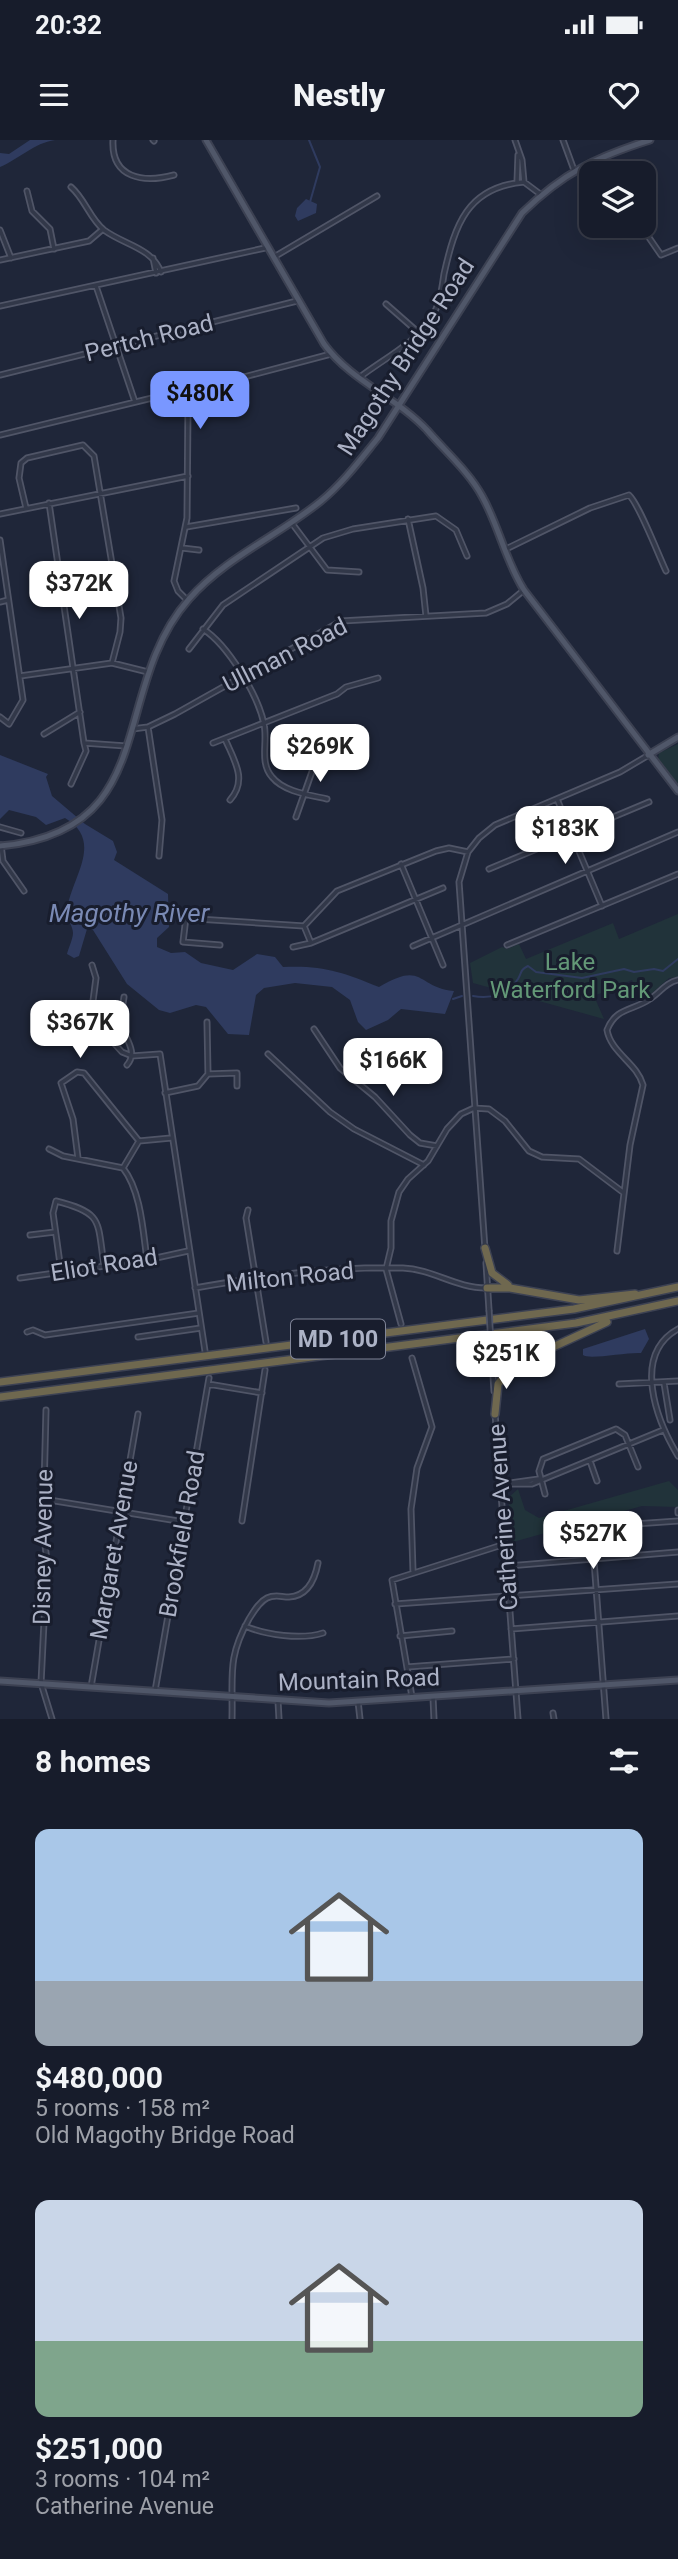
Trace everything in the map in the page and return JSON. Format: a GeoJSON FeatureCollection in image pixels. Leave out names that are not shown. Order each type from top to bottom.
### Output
{"type":"FeatureCollection","features":[{"type":"Feature","properties":{"kind":"highway"},"geometry":{"type":"LineString","coordinates":[[485,1248],[489,1267],[496,1278],[522,1290]]}},
{"type":"Feature","properties":{"kind":"highway"},"geometry":{"type":"LineString","coordinates":[[487,1288],[591,1300],[676,1288]]}},
{"type":"Feature","properties":{"kind":"highway","name":"MD 100"},"geometry":{"type":"LineString","coordinates":[[0,1382],[574,1309],[676,1288]]}},
{"type":"Feature","properties":{"kind":"highway","name":"MD 100"},"geometry":{"type":"LineString","coordinates":[[0,1397],[576,1323],[678,1301]]}},
{"type":"Feature","properties":{"kind":"highway"},"geometry":{"type":"LineString","coordinates":[[493,1369],[512,1366],[598,1325],[665,1305]]}},
{"type":"Feature","properties":{"kind":"highway"},"geometry":{"type":"LineString","coordinates":[[495,1413],[499,1384],[512,1366]]}},
{"type":"Feature","properties":{"kind":"highway"},"geometry":{"type":"LineString","coordinates":[[0,1402],[133,1380]]}},
{"type":"Feature","properties":{"kind":"main road"},"geometry":{"type":"LineString","coordinates":[[206,140],[265,248],[331,354],[426,430],[471,480],[483,497],[504,550],[524,590],[678,791]]}},
{"type":"Feature","properties":{"kind":"main road","name":"Magothy Bridge Road"},"geometry":{"type":"LineString","coordinates":[[0,845],[36,841],[71,825],[84,816],[113,783],[128,747],[148,672],[160,641],[188,601],[214,574],[321,501],[348,475],[378,438],[510,230],[540,194],[595,159],[650,140]]}},
{"type":"Feature","properties":{"kind":"main road"},"geometry":{"type":"LineString","coordinates":[[648,755],[678,737]]}},
{"type":"Feature","properties":{"kind":"main road","name":"Mountain Road"},"geometry":{"type":"LineString","coordinates":[[0,1681],[278,1702],[358,1701],[678,1680]]}},
{"type":"Feature","properties":{"kind":"street"},"geometry":{"type":"LineString","coordinates":[[113,140],[116,160],[122,170],[132,177],[142,180],[174,175]]}},
{"type":"Feature","properties":{"kind":"street"},"geometry":{"type":"LineString","coordinates":[[515,140],[524,182]]}},
{"type":"Feature","properties":{"kind":"street"},"geometry":{"type":"LineString","coordinates":[[563,140],[574,170]]}},
{"type":"Feature","properties":{"kind":"street"},"geometry":{"type":"LineString","coordinates":[[517,182],[519,152]]}},
{"type":"Feature","properties":{"kind":"street"},"geometry":{"type":"LineString","coordinates":[[359,378],[419,333],[438,306],[451,244],[468,207],[487,192],[517,182],[524,182],[540,194]]}},
{"type":"Feature","properties":{"kind":"street"},"geometry":{"type":"LineString","coordinates":[[71,187],[80,194],[103,229],[153,258],[157,272]]}},
{"type":"Feature","properties":{"kind":"street"},"geometry":{"type":"LineString","coordinates":[[27,191],[32,211],[50,229],[54,249]]}},
{"type":"Feature","properties":{"kind":"street"},"geometry":{"type":"LineString","coordinates":[[272,258],[377,196]]}},
{"type":"Feature","properties":{"kind":"street"},"geometry":{"type":"LineString","coordinates":[[0,260],[89,241],[103,229]]}},
{"type":"Feature","properties":{"kind":"street"},"geometry":{"type":"LineString","coordinates":[[0,230],[11,258]]}},
{"type":"Feature","properties":{"kind":"street"},"geometry":{"type":"LineString","coordinates":[[649,238],[661,255],[678,248]]}},
{"type":"Feature","properties":{"kind":"street"},"geometry":{"type":"LineString","coordinates":[[0,306],[265,248]]}},
{"type":"Feature","properties":{"kind":"street"},"geometry":{"type":"LineString","coordinates":[[96,286],[135,402]]}},
{"type":"Feature","properties":{"kind":"street","name":"Pertch Road"},"geometry":{"type":"LineString","coordinates":[[0,374],[297,301]]}},
{"type":"Feature","properties":{"kind":"street"},"geometry":{"type":"LineString","coordinates":[[386,304],[419,333]]}},
{"type":"Feature","properties":{"kind":"street"},"geometry":{"type":"LineString","coordinates":[[188,601],[178,592],[174,581],[186,527],[188,406],[196,392],[331,354]]}},
{"type":"Feature","properties":{"kind":"street"},"geometry":{"type":"LineString","coordinates":[[0,435],[185,390]]}},
{"type":"Feature","properties":{"kind":"street"},"geometry":{"type":"LineString","coordinates":[[26,508],[19,478],[21,463],[83,445],[94,456],[121,618],[112,663]]}},
{"type":"Feature","properties":{"kind":"street"},"geometry":{"type":"LineString","coordinates":[[0,514],[188,476]]}},
{"type":"Feature","properties":{"kind":"street"},"geometry":{"type":"LineString","coordinates":[[504,550],[590,508],[629,495],[638,504],[641,521],[666,571]]}},
{"type":"Feature","properties":{"kind":"street"},"geometry":{"type":"LineString","coordinates":[[49,503],[86,751],[71,784]]}},
{"type":"Feature","properties":{"kind":"street"},"geometry":{"type":"LineString","coordinates":[[186,527],[296,508]]}},
{"type":"Feature","properties":{"kind":"street"},"geometry":{"type":"LineString","coordinates":[[189,649],[223,604],[307,547],[338,533],[430,516],[446,521],[458,534],[467,556]]}},
{"type":"Feature","properties":{"kind":"street"},"geometry":{"type":"LineString","coordinates":[[408,519],[423,588],[426,616]]}},
{"type":"Feature","properties":{"kind":"street"},"geometry":{"type":"LineString","coordinates":[[291,522],[307,547],[327,570],[359,572]]}},
{"type":"Feature","properties":{"kind":"street"},"geometry":{"type":"LineString","coordinates":[[0,540],[23,700],[9,724],[0,717]]}},
{"type":"Feature","properties":{"kind":"street"},"geometry":{"type":"LineString","coordinates":[[182,548],[199,550]]}},
{"type":"Feature","properties":{"kind":"street","name":"Ullman Road"},"geometry":{"type":"LineString","coordinates":[[132,729],[148,727],[341,621],[486,613],[507,604],[524,590]]}},
{"type":"Feature","properties":{"kind":"street"},"geometry":{"type":"LineString","coordinates":[[0,602],[8,600]]}},
{"type":"Feature","properties":{"kind":"street"},"geometry":{"type":"LineString","coordinates":[[203,629],[224,646],[264,724],[265,762],[270,776],[281,785],[327,799]]}},
{"type":"Feature","properties":{"kind":"street"},"geometry":{"type":"LineString","coordinates":[[20,676],[112,663],[148,672]]}},
{"type":"Feature","properties":{"kind":"street"},"geometry":{"type":"LineString","coordinates":[[213,743],[337,694],[346,687],[378,678]]}},
{"type":"Feature","properties":{"kind":"street"},"geometry":{"type":"LineString","coordinates":[[44,734],[80,712]]}},
{"type":"Feature","properties":{"kind":"street"},"geometry":{"type":"LineString","coordinates":[[148,727],[162,820],[159,856]]}},
{"type":"Feature","properties":{"kind":"street"},"geometry":{"type":"LineString","coordinates":[[225,738],[240,780],[237,792],[230,800]]}},
{"type":"Feature","properties":{"kind":"street"},"geometry":{"type":"LineString","coordinates":[[84,743],[128,747]]}},
{"type":"Feature","properties":{"kind":"street"},"geometry":{"type":"LineString","coordinates":[[296,817],[314,766],[338,745]]}},
{"type":"Feature","properties":{"kind":"street","name":"Catherine Avenue"},"geometry":{"type":"LineString","coordinates":[[518,1719],[459,882],[468,852],[479,838],[495,825],[620,772],[648,755]]}},
{"type":"Feature","properties":{"kind":"street"},"geometry":{"type":"LineString","coordinates":[[557,799],[602,906]]}},
{"type":"Feature","properties":{"kind":"street"},"geometry":{"type":"LineString","coordinates":[[489,869],[649,803]]}},
{"type":"Feature","properties":{"kind":"street"},"geometry":{"type":"LineString","coordinates":[[0,827],[21,833]]}},
{"type":"Feature","properties":{"kind":"street"},"geometry":{"type":"LineString","coordinates":[[413,946],[461,922],[678,832]]}},
{"type":"Feature","properties":{"kind":"street"},"geometry":{"type":"LineString","coordinates":[[0,845],[3,861],[24,891]]}},
{"type":"Feature","properties":{"kind":"street"},"geometry":{"type":"LineString","coordinates":[[303,926],[337,891],[401,864],[449,848],[468,852]]}},
{"type":"Feature","properties":{"kind":"street"},"geometry":{"type":"LineString","coordinates":[[401,864],[443,965]]}},
{"type":"Feature","properties":{"kind":"street"},"geometry":{"type":"LineString","coordinates":[[507,945],[678,874]]}},
{"type":"Feature","properties":{"kind":"street"},"geometry":{"type":"LineString","coordinates":[[293,947],[311,943],[443,888]]}},
{"type":"Feature","properties":{"kind":"street"},"geometry":{"type":"LineString","coordinates":[[220,945],[183,942],[184,917],[303,926]]}},
{"type":"Feature","properties":{"kind":"street"},"geometry":{"type":"LineString","coordinates":[[303,926],[311,943]]}},
{"type":"Feature","properties":{"kind":"street"},"geometry":{"type":"LineString","coordinates":[[92,965],[96,978],[93,1001],[101,1028],[122,1052],[132,1056],[160,1054],[205,1351]]}},
{"type":"Feature","properties":{"kind":"street"},"geometry":{"type":"LineString","coordinates":[[617,1251],[630,1145],[643,1085],[640,1077],[612,1046],[607,1030],[617,1014],[650,999],[670,982],[678,980]]}},
{"type":"Feature","properties":{"kind":"street"},"geometry":{"type":"LineString","coordinates":[[124,997],[121,1025],[129,1037],[132,1056],[127,1065]]}},
{"type":"Feature","properties":{"kind":"street"},"geometry":{"type":"LineString","coordinates":[[165,1093],[198,1086],[208,1074],[207,1022]]}},
{"type":"Feature","properties":{"kind":"street"},"geometry":{"type":"LineString","coordinates":[[314,1029],[340,1068],[366,1088],[410,1135],[420,1143],[437,1146]]}},
{"type":"Feature","properties":{"kind":"street"},"geometry":{"type":"LineString","coordinates":[[268,1054],[330,1112],[354,1129],[424,1164]]}},
{"type":"Feature","properties":{"kind":"street"},"geometry":{"type":"LineString","coordinates":[[78,1158],[73,1119],[61,1083],[77,1072],[84,1073],[139,1141]]}},
{"type":"Feature","properties":{"kind":"street"},"geometry":{"type":"LineString","coordinates":[[208,1074],[237,1073],[237,1086]]}},
{"type":"Feature","properties":{"kind":"street"},"geometry":{"type":"LineString","coordinates":[[401,1324],[386,1269],[391,1248],[391,1221],[399,1192],[424,1164],[461,1114],[474,1108],[497,1113],[529,1151],[542,1157],[579,1159],[624,1193]]}},
{"type":"Feature","properties":{"kind":"street"},"geometry":{"type":"LineString","coordinates":[[139,1141],[172,1138]]}},
{"type":"Feature","properties":{"kind":"street"},"geometry":{"type":"LineString","coordinates":[[123,1168],[139,1141]]}},
{"type":"Feature","properties":{"kind":"street"},"geometry":{"type":"LineString","coordinates":[[49,1149],[123,1168],[131,1178],[140,1213],[147,1260]]}},
{"type":"Feature","properties":{"kind":"street"},"geometry":{"type":"LineString","coordinates":[[61,1272],[55,1232],[56,1201],[86,1208],[97,1220],[104,1265]]}},
{"type":"Feature","properties":{"kind":"street"},"geometry":{"type":"LineString","coordinates":[[247,1210],[254,1278],[265,1342]]}},
{"type":"Feature","properties":{"kind":"street"},"geometry":{"type":"LineString","coordinates":[[30,1235],[55,1232]]}},
{"type":"Feature","properties":{"kind":"street","name":"Eliot Road"},"geometry":{"type":"LineString","coordinates":[[20,1278],[147,1260],[188,1251]]}},
{"type":"Feature","properties":{"kind":"street","name":"Milton Road"},"geometry":{"type":"LineString","coordinates":[[195,1288],[254,1278],[386,1269],[421,1271],[451,1284],[487,1288]]}},
{"type":"Feature","properties":{"kind":"street"},"geometry":{"type":"LineString","coordinates":[[27,1332],[33,1330],[45,1335],[199,1313]]}},
{"type":"Feature","properties":{"kind":"street"},"geometry":{"type":"LineString","coordinates":[[138,1337],[201,1328]]}},
{"type":"Feature","properties":{"kind":"street"},"geometry":{"type":"LineString","coordinates":[[678,1329],[663,1341],[656,1353],[651,1381],[663,1430],[678,1456]]}},
{"type":"Feature","properties":{"kind":"street"},"geometry":{"type":"LineString","coordinates":[[412,1358],[432,1427],[417,1468],[411,1508],[413,1572]]}},
{"type":"Feature","properties":{"kind":"street"},"geometry":{"type":"LineString","coordinates":[[242,1521],[265,1370]]}},
{"type":"Feature","properties":{"kind":"street","name":"Brookfield Road"},"geometry":{"type":"LineString","coordinates":[[155,1691],[209,1377]]}},
{"type":"Feature","properties":{"kind":"street"},"geometry":{"type":"LineString","coordinates":[[619,1384],[678,1381]]}},
{"type":"Feature","properties":{"kind":"street"},"geometry":{"type":"LineString","coordinates":[[664,1383],[670,1420]]}},
{"type":"Feature","properties":{"kind":"street"},"geometry":{"type":"LineString","coordinates":[[208,1384],[262,1393]]}},
{"type":"Feature","properties":{"kind":"street","name":"Disney Avenue"},"geometry":{"type":"LineString","coordinates":[[46,1410],[43,1542],[47,1561],[41,1683],[52,1719]]}},
{"type":"Feature","properties":{"kind":"street","name":"Margaret Avenue"},"geometry":{"type":"LineString","coordinates":[[91,1687],[138,1414]]}},
{"type":"Feature","properties":{"kind":"street"},"geometry":{"type":"LineString","coordinates":[[502,1484],[532,1484],[663,1430]]}},
{"type":"Feature","properties":{"kind":"street"},"geometry":{"type":"LineString","coordinates":[[545,1494],[540,1465],[543,1459],[608,1432],[621,1431],[638,1467]]}},
{"type":"Feature","properties":{"kind":"street"},"geometry":{"type":"LineString","coordinates":[[590,1461],[597,1481]]}},
{"type":"Feature","properties":{"kind":"street"},"geometry":{"type":"LineString","coordinates":[[502,1484],[541,1479]]}},
{"type":"Feature","properties":{"kind":"street"},"geometry":{"type":"LineString","coordinates":[[502,1495],[509,1486]]}},
{"type":"Feature","properties":{"kind":"street"},"geometry":{"type":"LineString","coordinates":[[43,1499],[184,1522]]}},
{"type":"Feature","properties":{"kind":"street"},"geometry":{"type":"LineString","coordinates":[[606,1719],[592,1524],[678,1521]]}},
{"type":"Feature","properties":{"kind":"street"},"geometry":{"type":"LineString","coordinates":[[412,1698],[391,1580],[505,1544]]}},
{"type":"Feature","properties":{"kind":"street"},"geometry":{"type":"LineString","coordinates":[[506,1566],[678,1552]]}},
{"type":"Feature","properties":{"kind":"street"},"geometry":{"type":"LineString","coordinates":[[232,1719],[232,1656],[245,1626],[264,1600],[277,1595],[290,1597],[305,1591],[313,1583],[318,1563]]}},
{"type":"Feature","properties":{"kind":"street"},"geometry":{"type":"LineString","coordinates":[[395,1604],[678,1584]]}},
{"type":"Feature","properties":{"kind":"street"},"geometry":{"type":"LineString","coordinates":[[511,1629],[678,1616]]}},
{"type":"Feature","properties":{"kind":"street"},"geometry":{"type":"LineString","coordinates":[[245,1626],[261,1632],[310,1636],[323,1633]]}},
{"type":"Feature","properties":{"kind":"street"},"geometry":{"type":"LineString","coordinates":[[400,1636],[452,1631]]}},
{"type":"Feature","properties":{"kind":"street"},"geometry":{"type":"LineString","coordinates":[[407,1667],[514,1659]]}},
{"type":"Feature","properties":{"kind":"street"},"geometry":{"type":"LineString","coordinates":[[433,1696],[434,1719]]}},
{"type":"Feature","properties":{"kind":"street"},"geometry":{"type":"LineString","coordinates":[[358,1701],[360,1719]]}},
{"type":"Feature","properties":{"kind":"street"},"geometry":{"type":"LineString","coordinates":[[278,1702],[279,1719]]}},
{"type":"Feature","properties":{"kind":"green space"},"geometry":{"type":"Polygon","coordinates":[[[678,744],[678,785],[658,760],[659,753],[678,744]]]}},
{"type":"Feature","properties":{"kind":"green space","name":"Lake Waterford Park"},"geometry":{"type":"Polygon","coordinates":[[[678,914],[678,977],[669,978],[641,1003],[632,980],[594,996],[604,1019],[473,983],[470,963],[502,947],[507,949],[519,944],[526,959],[613,923],[619,939],[678,914]]]}},
{"type":"Feature","properties":{"kind":"green space"},"geometry":{"type":"Polygon","coordinates":[[[669,1481],[678,1490],[678,1507],[642,1506],[513,1542],[509,1534],[509,1497],[518,1489],[525,1510],[539,1518],[669,1481]]]}},
{"type":"Feature","properties":{"kind":"water"},"geometry":{"type":"Polygon","coordinates":[[[30,140],[55,140],[40,144],[0,167],[0,153],[9,154],[30,140]]]}},
{"type":"Feature","properties":{"kind":"water"},"geometry":{"type":"Polygon","coordinates":[[[306,199],[317,204],[316,213],[298,221],[295,216],[297,208],[306,199]]]}},
{"type":"Feature","properties":{"kind":"water","name":"Magothy River"},"geometry":{"type":"Polygon","coordinates":[[[0,755],[48,774],[46,777],[52,796],[85,824],[113,841],[117,852],[114,860],[168,894],[169,927],[157,938],[157,947],[171,953],[185,952],[201,963],[233,970],[257,954],[275,957],[283,967],[309,967],[332,971],[379,987],[394,979],[412,975],[442,989],[454,991],[445,1014],[401,1009],[388,1020],[366,1030],[358,1022],[350,1000],[332,987],[295,983],[264,988],[256,995],[249,1035],[228,1034],[206,1007],[196,1005],[170,1013],[159,1010],[127,984],[93,930],[87,929],[79,956],[74,958],[67,954],[73,933],[67,912],[82,862],[83,838],[77,828],[65,818],[46,825],[36,817],[9,810],[0,819],[0,755]]]}},
{"type":"Feature","properties":{"kind":"water"},"geometry":{"type":"Polygon","coordinates":[[[645,1329],[649,1339],[641,1353],[593,1357],[583,1355],[583,1349],[645,1329]]]}},
{"type":"Feature","properties":{"kind":"waterway"},"geometry":{"type":"LineString","coordinates":[[309,140],[320,167],[310,202]]}},
{"type":"Feature","properties":{"kind":"waterway","name":"Magothy River"},"geometry":{"type":"LineString","coordinates":[[473,996],[486,997],[504,992],[528,966],[536,972],[582,978],[624,969],[634,972],[654,969],[663,971],[678,959]]}},
{"type":"Feature","properties":{"kind":"waterway","name":"Magothy River"},"geometry":{"type":"LineString","coordinates":[[453,999],[462,996]]}}]}
